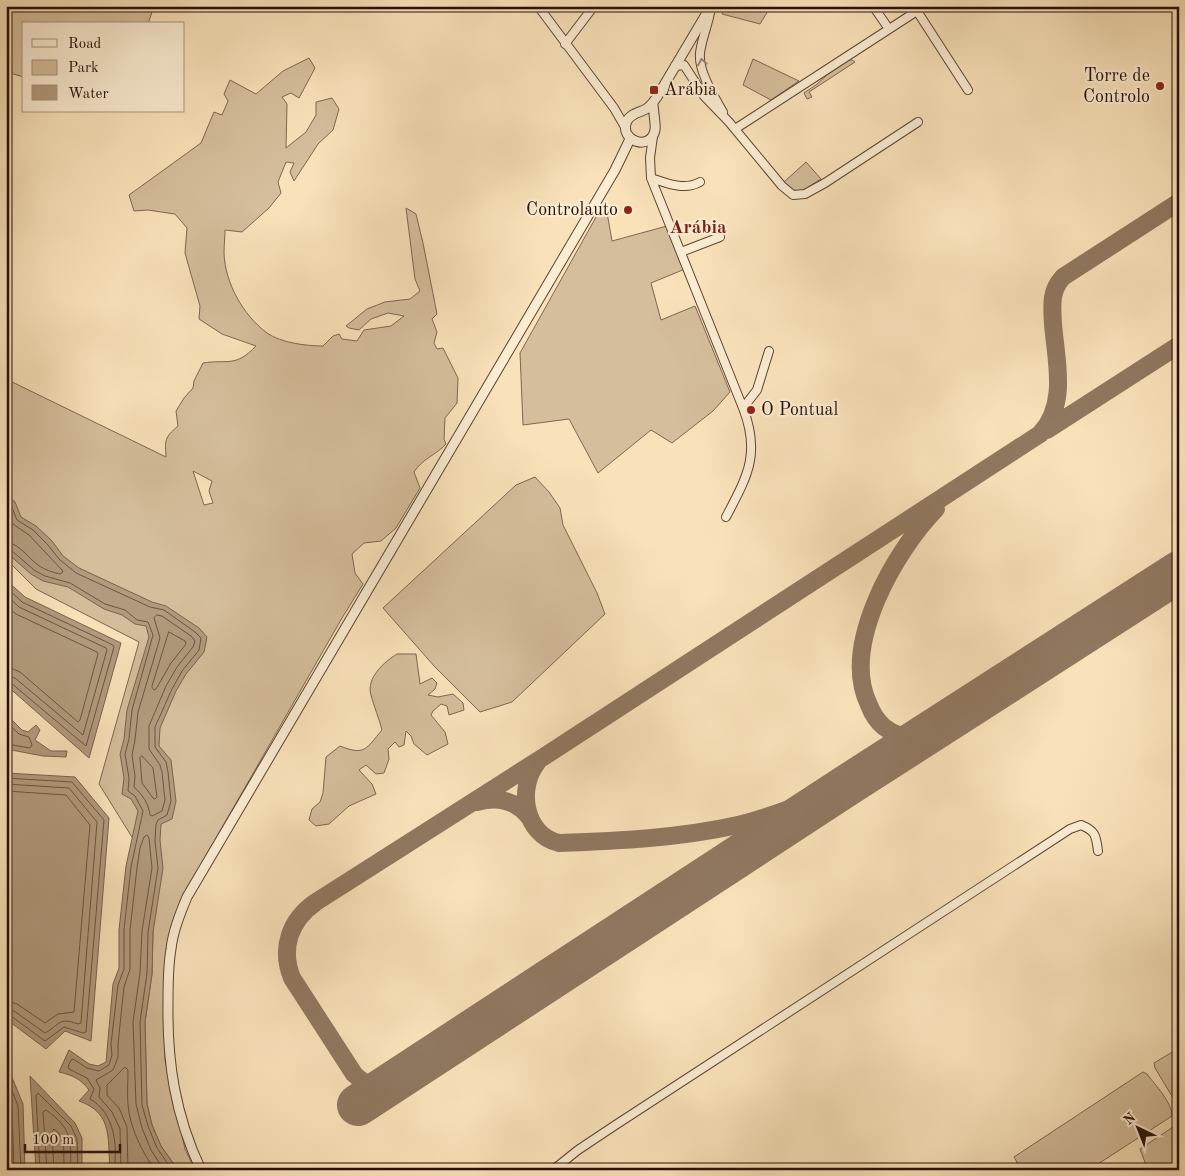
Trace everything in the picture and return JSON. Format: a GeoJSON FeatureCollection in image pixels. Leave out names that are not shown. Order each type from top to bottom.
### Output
{"type":"FeatureCollection","features":[{"type":"Feature","properties":{"kind":"street"},"geometry":{"type":"LineString","coordinates":[[538,6],[614,108],[625,127],[650,158]]}},
{"type":"Feature","properties":{"kind":"street"},"geometry":{"type":"LineString","coordinates":[[565,44],[594,6]]}},
{"type":"Feature","properties":{"kind":"street"},"geometry":{"type":"LineString","coordinates":[[625,127],[627,120],[653,103],[711,6]]}},
{"type":"Feature","properties":{"kind":"street"},"geometry":{"type":"LineString","coordinates":[[711,6],[700,51],[700,62],[711,91],[729,122]]}},
{"type":"Feature","properties":{"kind":"street"},"geometry":{"type":"LineString","coordinates":[[873,6],[889,29]]}},
{"type":"Feature","properties":{"kind":"street"},"geometry":{"type":"LineString","coordinates":[[735,129],[924,6]]}},
{"type":"Feature","properties":{"kind":"street"},"geometry":{"type":"LineString","coordinates":[[916,11],[968,90]]}},
{"type":"Feature","properties":{"kind":"street"},"geometry":{"type":"LineString","coordinates":[[675,66],[684,66],[704,96],[729,122],[782,186],[788,192],[799,195],[806,194],[825,183],[918,122]]}},
{"type":"Feature","properties":{"kind":"street"},"geometry":{"type":"LineString","coordinates":[[653,103],[656,128],[650,158],[650,178],[744,408],[752,441],[750,467],[726,517]]}},
{"type":"Feature","properties":{"kind":"street"},"geometry":{"type":"LineString","coordinates":[[614,108],[635,114],[645,113],[654,120]]}},
{"type":"Feature","properties":{"kind":"street"},"geometry":{"type":"LineString","coordinates":[[636,141],[646,142],[653,136]]}},
{"type":"Feature","properties":{"kind":"street"},"geometry":{"type":"LineString","coordinates":[[201,1170],[180,1115],[168,1052],[168,969],[175,931],[186,898],[615,170],[636,141]]}},
{"type":"Feature","properties":{"kind":"street"},"geometry":{"type":"LineString","coordinates":[[650,178],[685,187],[693,186],[700,182]]}},
{"type":"Feature","properties":{"kind":"street"},"geometry":{"type":"LineString","coordinates":[[680,252],[720,236]]}},
{"type":"Feature","properties":{"kind":"street"},"geometry":{"type":"LineString","coordinates":[[744,408],[758,390],[769,350]]}},
{"type":"Feature","properties":{"kind":"street"},"geometry":{"type":"LineString","coordinates":[[553,1170],[578,1150],[622,1121],[1070,830],[1081,825],[1088,828],[1095,834],[1098,851]]}},
{"type":"Feature","properties":{"kind":"green space"},"geometry":{"type":"Polygon","coordinates":[[[6,6],[154,6],[149,22],[22,22],[22,76],[6,72],[6,6]]]}},
{"type":"Feature","properties":{"kind":"green space"},"geometry":{"type":"Polygon","coordinates":[[[726,6],[771,6],[760,24],[722,14],[726,6]]]}},
{"type":"Feature","properties":{"kind":"green space"},"geometry":{"type":"Polygon","coordinates":[[[309,58],[315,68],[299,98],[291,93],[282,97],[287,104],[286,148],[306,132],[316,115],[316,102],[332,98],[339,109],[333,130],[318,144],[294,181],[290,172],[294,163],[286,162],[278,182],[281,193],[269,208],[242,232],[225,230],[225,264],[237,298],[258,326],[279,339],[294,343],[323,346],[333,336],[339,334],[342,339],[357,341],[364,330],[391,326],[404,316],[388,313],[371,319],[359,330],[346,326],[367,309],[385,302],[410,299],[420,291],[415,279],[406,208],[416,214],[437,314],[432,319],[437,332],[434,343],[437,349],[443,348],[458,378],[457,403],[445,418],[444,439],[446,444],[414,472],[420,488],[396,528],[381,541],[364,543],[352,554],[355,573],[363,584],[180,901],[165,964],[165,1060],[185,1149],[195,1170],[178,1170],[161,1146],[152,1125],[147,1104],[145,1022],[152,974],[153,932],[135,842],[99,784],[139,642],[36,589],[6,559],[6,379],[166,457],[166,440],[178,426],[176,411],[193,388],[194,381],[203,363],[237,360],[256,346],[222,334],[199,319],[200,306],[185,253],[187,228],[175,214],[148,210],[134,211],[129,195],[201,143],[214,112],[222,115],[228,101],[224,94],[230,80],[256,94],[283,71],[309,58]],[[193,471],[204,505],[213,503],[209,491],[212,481],[193,471]]]}},
{"type":"Feature","properties":{"kind":"green space"},"geometry":{"type":"Polygon","coordinates":[[[753,59],[799,81],[771,100],[743,85],[753,59]]]}},
{"type":"Feature","properties":{"kind":"green space"},"geometry":{"type":"Polygon","coordinates":[[[849,60],[855,62],[809,92],[812,97],[807,99],[804,93],[849,60]]]}},
{"type":"Feature","properties":{"kind":"green space"},"geometry":{"type":"Polygon","coordinates":[[[806,162],[821,179],[802,191],[794,191],[784,182],[806,162]]]}},
{"type":"Feature","properties":{"kind":"green space"},"geometry":{"type":"Polygon","coordinates":[[[605,201],[612,241],[667,226],[685,269],[651,283],[661,320],[695,306],[730,392],[713,411],[672,443],[651,430],[598,473],[569,419],[523,425],[520,353],[605,201]]]}},
{"type":"Feature","properties":{"kind":"green space"},"geometry":{"type":"Polygon","coordinates":[[[535,477],[560,508],[563,525],[597,593],[605,614],[512,702],[480,712],[435,667],[383,608],[516,485],[535,477]]]}},
{"type":"Feature","properties":{"kind":"green space"},"geometry":{"type":"Polygon","coordinates":[[[397,654],[416,654],[420,684],[432,678],[437,683],[435,689],[428,695],[438,697],[453,694],[463,703],[464,710],[449,715],[447,706],[441,704],[431,715],[445,732],[448,744],[427,755],[414,744],[411,736],[406,731],[404,745],[399,747],[395,742],[388,749],[389,759],[384,773],[376,774],[366,765],[359,770],[372,784],[376,794],[349,806],[329,824],[316,826],[309,820],[312,809],[320,802],[323,793],[326,757],[340,746],[355,750],[364,749],[382,730],[371,695],[371,683],[377,671],[397,654]]]}},
{"type":"Feature","properties":{"kind":"green space"},"geometry":{"type":"Polygon","coordinates":[[[1179,1048],[1179,1108],[1155,1068],[1154,1063],[1179,1048]]]}},
{"type":"Feature","properties":{"kind":"green space"},"geometry":{"type":"Polygon","coordinates":[[[1143,1072],[1147,1074],[1166,1099],[1172,1116],[1098,1164],[1080,1165],[1064,1170],[1034,1170],[1019,1166],[1014,1157],[1143,1072]]]}},
{"type":"Feature","properties":{"kind":"green space"},"geometry":{"type":"Polygon","coordinates":[[[1179,1123],[1179,1167],[1146,1165],[1140,1149],[1179,1123]]]}},
{"type":"Feature","properties":{"kind":"water"},"geometry":{"type":"Polygon","coordinates":[[[6,494],[15,502],[21,517],[36,526],[52,541],[63,556],[79,568],[152,602],[166,606],[199,628],[207,637],[204,652],[186,674],[176,691],[160,728],[159,746],[171,760],[176,801],[172,819],[161,824],[160,840],[163,868],[153,932],[152,974],[145,1022],[147,1104],[152,1125],[161,1146],[178,1170],[109,1170],[106,1126],[94,1109],[79,1101],[89,1090],[76,1078],[59,1072],[69,1050],[89,1064],[98,1066],[106,1062],[113,984],[119,968],[119,930],[126,866],[138,811],[131,799],[122,794],[124,778],[120,754],[124,739],[127,710],[149,637],[146,626],[135,624],[122,615],[104,609],[68,587],[43,581],[31,574],[6,552],[6,494]]]}},
{"type":"Feature","properties":{"kind":"water"},"geometry":{"type":"Polygon","coordinates":[[[6,580],[25,597],[121,643],[89,758],[6,685],[6,580]]]}},
{"type":"Feature","properties":{"kind":"water"},"geometry":{"type":"Polygon","coordinates":[[[6,714],[22,730],[28,732],[36,725],[40,730],[35,740],[51,751],[67,751],[66,757],[43,756],[6,749],[6,714]]]}},
{"type":"Feature","properties":{"kind":"water"},"geometry":{"type":"Polygon","coordinates":[[[6,773],[75,777],[109,818],[91,1041],[65,1031],[46,1049],[6,1019],[6,773]]]}},
{"type":"Feature","properties":{"kind":"water"},"geometry":{"type":"Polygon","coordinates":[[[6,1063],[23,1104],[25,1170],[6,1170],[6,1063]]]}},
{"type":"Feature","properties":{"kind":"water"},"geometry":{"type":"Polygon","coordinates":[[[30,1076],[75,1123],[82,1138],[82,1170],[36,1170],[30,1076]]]}},
{"type":"Feature","properties":{"kind":"taxiway"},"geometry":{"type":"LineString","coordinates":[[390,1084],[370,1085],[354,1074],[292,978],[287,956],[287,946],[294,926],[307,909],[1040,434],[1049,422],[1057,396],[1058,367],[1052,305],[1054,293],[1059,282],[1063,277],[1179,202]]}},
{"type":"Feature","properties":{"kind":"taxiway"},"geometry":{"type":"LineString","coordinates":[[1047,430],[1179,345]]}},
{"type":"Feature","properties":{"kind":"taxiway"},"geometry":{"type":"LineString","coordinates":[[930,734],[918,737],[900,736],[889,731],[879,722],[870,708],[862,681],[861,655],[876,601],[889,574],[904,549],[936,509]]}},
{"type":"Feature","properties":{"kind":"taxiway"},"geometry":{"type":"LineString","coordinates":[[537,763],[527,785],[527,809],[531,821],[538,831],[547,838],[559,843],[649,838],[694,833],[738,825],[792,808],[846,786]]}},
{"type":"Feature","properties":{"kind":"taxiway"},"geometry":{"type":"LineString","coordinates":[[477,802],[485,800],[506,801],[519,807],[530,818]]}},
{"type":"Feature","properties":{"kind":"runway"},"geometry":{"type":"LineString","coordinates":[[358,1105],[846,786],[1179,572]]}},
{"type":"Feature","properties":{"kind":"place","name":"Torre de Controlo"},"geometry":{"type":"Point","coordinates":[1160,86]}},
{"type":"Feature","properties":{"kind":"place","name":"Arábia"},"geometry":{"type":"Point","coordinates":[654,90]}},
{"type":"Feature","properties":{"kind":"place","name":"Controlauto"},"geometry":{"type":"Point","coordinates":[628,210]}},
{"type":"Feature","properties":{"kind":"place","name":"O Pontual"},"geometry":{"type":"Point","coordinates":[751,410]}},
{"type":"Feature","properties":{"kind":"district","name":"Arábia"},"geometry":{"type":"Point","coordinates":[698,228]}}]}
